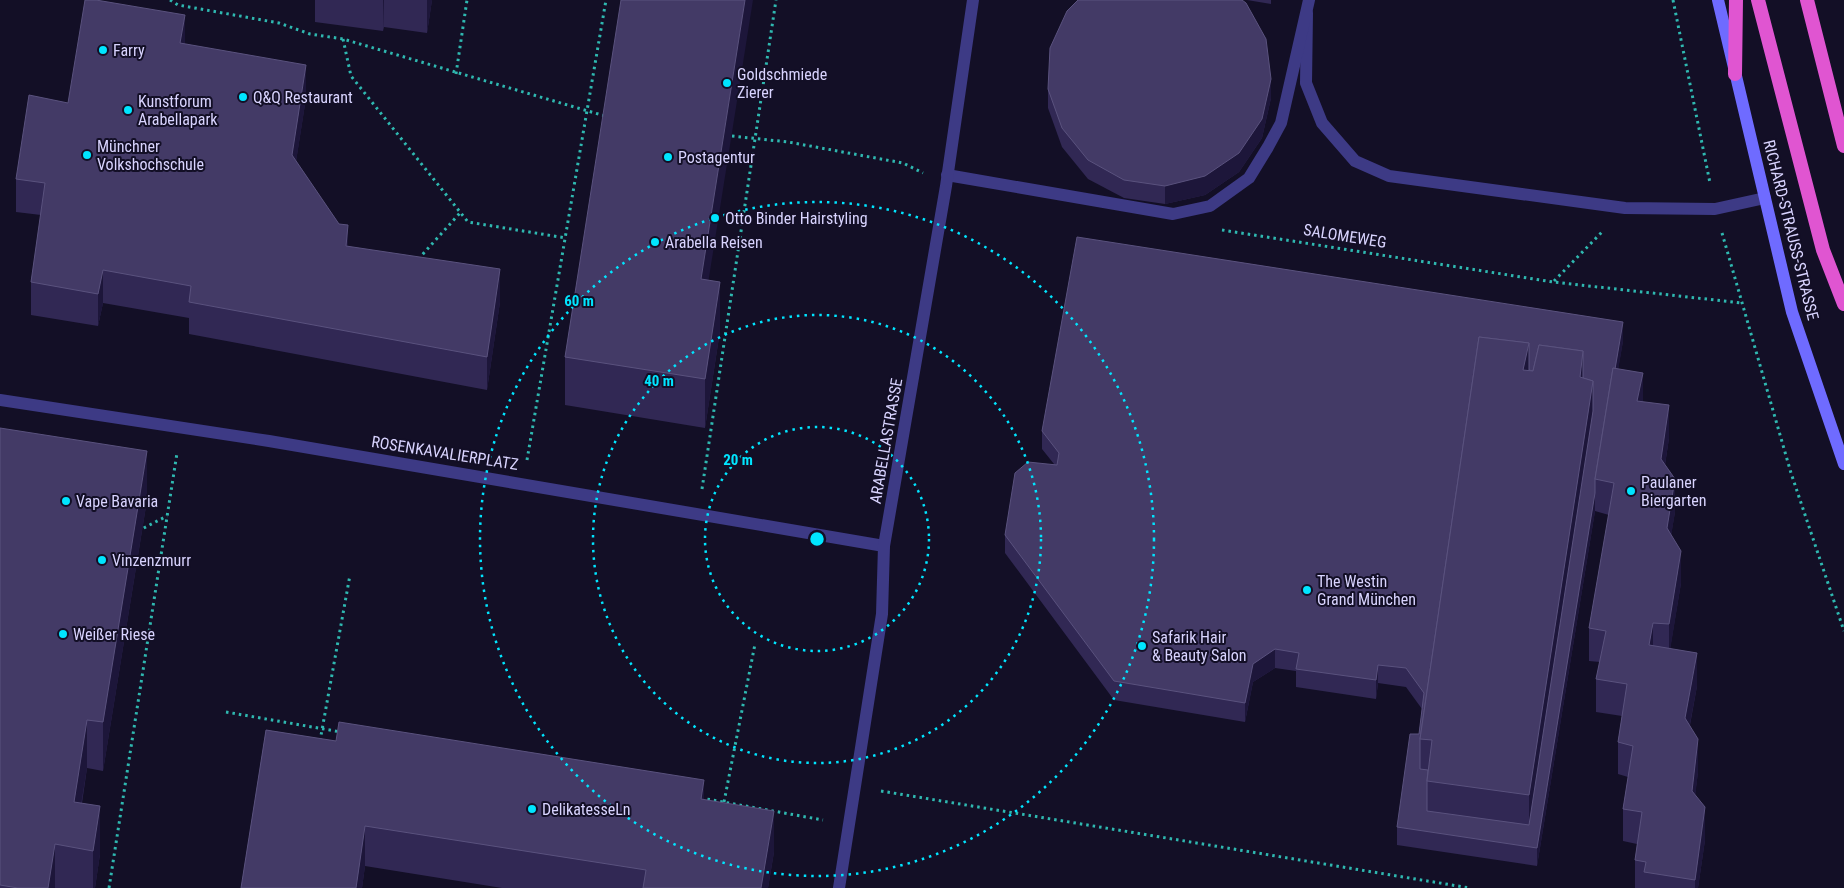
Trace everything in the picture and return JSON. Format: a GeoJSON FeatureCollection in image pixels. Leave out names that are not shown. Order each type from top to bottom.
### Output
{"type":"FeatureCollection","features":[{"type":"Feature","properties":{"kind":"highway"},"geometry":{"type":"LineString","coordinates":[[1735,74],[1736,0]]}},
{"type":"Feature","properties":{"kind":"highway","name":"RICHARD-STRAUSS-STRASSE"},"geometry":{"type":"LineString","coordinates":[[1758,0],[1823,250],[1844,304]]}},
{"type":"Feature","properties":{"kind":"highway"},"geometry":{"type":"LineString","coordinates":[[1807,0],[1844,146]]}},
{"type":"Feature","properties":{"kind":"main road","name":"RICHARD-STRAUSS-STRASSE"},"geometry":{"type":"LineString","coordinates":[[1718,0],[1792,312],[1844,464]]}},
{"type":"Feature","properties":{"kind":"street","name":"ARABELLASTRASSE"},"geometry":{"type":"LineString","coordinates":[[839,888],[882,614],[884,546],[947,180],[973,0]]}},
{"type":"Feature","properties":{"kind":"street"},"geometry":{"type":"LineString","coordinates":[[947,180],[1173,214],[1210,206],[1249,178],[1280,124],[1310,0]]}},
{"type":"Feature","properties":{"kind":"street"},"geometry":{"type":"LineString","coordinates":[[1307,13],[1306,83],[1322,123],[1355,161],[1389,176],[1625,208],[1715,209],[1765,198]]}},
{"type":"Feature","properties":{"kind":"street","name":"ROSENKAVALIERPLATZ"},"geometry":{"type":"LineString","coordinates":[[0,400],[181,427],[523,483],[884,546]]}},
{"type":"Feature","properties":{"kind":"path"},"geometry":{"type":"LineString","coordinates":[[170,0],[178,5],[279,23],[310,34],[343,39],[456,74],[610,117]]}},
{"type":"Feature","properties":{"kind":"path"},"geometry":{"type":"LineString","coordinates":[[456,74],[467,0]]}},
{"type":"Feature","properties":{"kind":"path"},"geometry":{"type":"LineString","coordinates":[[523,483],[606,0]]}},
{"type":"Feature","properties":{"kind":"path"},"geometry":{"type":"LineString","coordinates":[[698,514],[776,0]]}},
{"type":"Feature","properties":{"kind":"path"},"geometry":{"type":"LineString","coordinates":[[1673,0],[1715,209],[1790,473],[1844,632]]}},
{"type":"Feature","properties":{"kind":"path"},"geometry":{"type":"LineString","coordinates":[[343,39],[351,76],[468,222],[566,238]]}},
{"type":"Feature","properties":{"kind":"path"},"geometry":{"type":"LineString","coordinates":[[732,136],[788,142],[903,163],[947,180]]}},
{"type":"Feature","properties":{"kind":"path"},"geometry":{"type":"LineString","coordinates":[[1553,282],[1625,208]]}},
{"type":"Feature","properties":{"kind":"path"},"geometry":{"type":"LineString","coordinates":[[419,264],[422,255],[460,213]]}},
{"type":"Feature","properties":{"kind":"path","name":"SALOMEWEG"},"geometry":{"type":"LineString","coordinates":[[1220,229],[1553,282],[1742,303]]}},
{"type":"Feature","properties":{"kind":"path"},"geometry":{"type":"LineString","coordinates":[[109,888],[181,427]]}},
{"type":"Feature","properties":{"kind":"path"},"geometry":{"type":"LineString","coordinates":[[136,532],[168,516]]}},
{"type":"Feature","properties":{"kind":"path"},"geometry":{"type":"LineString","coordinates":[[319,745],[350,575]]}},
{"type":"Feature","properties":{"kind":"path"},"geometry":{"type":"LineString","coordinates":[[724,802],[755,644]]}},
{"type":"Feature","properties":{"kind":"path"},"geometry":{"type":"LineString","coordinates":[[226,712],[342,732]]}},
{"type":"Feature","properties":{"kind":"path"},"geometry":{"type":"LineString","coordinates":[[854,787],[1470,888]]}},
{"type":"Feature","properties":{"kind":"path"},"geometry":{"type":"LineString","coordinates":[[694,797],[848,824]]}},
{"type":"Feature","properties":{"kind":"building"},"geometry":{"type":"Polygon","coordinates":[[[85,0],[96,0],[185,15],[180,43],[306,65],[292,155],[339,224],[348,225],[346,246],[500,269],[487,357],[189,302],[191,286],[103,270],[98,294],[31,282],[45,183],[16,179],[29,95],[68,103],[85,0]]]}},
{"type":"Feature","properties":{"kind":"building"},"geometry":{"type":"Polygon","coordinates":[[[621,0],[745,0],[701,279],[720,282],[705,379],[565,357],[621,0]]]}},
{"type":"Feature","properties":{"kind":"building"},"geometry":{"type":"Polygon","coordinates":[[[1078,0],[1242,0],[1246,3],[1266,39],[1271,79],[1262,119],[1239,153],[1205,176],[1165,186],[1124,180],[1088,160],[1062,128],[1048,89],[1050,48],[1067,11],[1078,0]]]}},
{"type":"Feature","properties":{"kind":"building","name":"The Westin Grand München"},"geometry":{"type":"Polygon","coordinates":[[[1077,237],[1623,322],[1615,369],[1613,368],[1595,479],[1595,493],[1537,848],[1397,827],[1410,734],[1419,734],[1424,693],[1406,668],[1378,665],[1376,680],[1296,669],[1299,653],[1275,649],[1253,664],[1245,703],[1114,681],[1005,535],[1015,473],[1028,462],[1057,465],[1059,453],[1042,431],[1077,237]],[[1479,337],[1420,739],[1420,769],[1428,770],[1427,811],[1529,825],[1593,411],[1593,381],[1583,378],[1583,351],[1539,345],[1533,371],[1529,370],[1529,343],[1479,337]]]}},
{"type":"Feature","properties":{"kind":"building"},"geometry":{"type":"Polygon","coordinates":[[[1479,337],[1529,343],[1523,370],[1533,371],[1539,345],[1583,351],[1580,377],[1593,381],[1529,795],[1427,781],[1432,740],[1420,739],[1479,337]]]}},
{"type":"Feature","properties":{"kind":"building"},"geometry":{"type":"Polygon","coordinates":[[[1613,368],[1643,373],[1637,401],[1669,405],[1661,459],[1675,479],[1667,528],[1681,551],[1669,624],[1653,623],[1649,645],[1697,653],[1685,718],[1698,739],[1692,791],[1705,807],[1695,880],[1644,872],[1646,862],[1635,860],[1642,812],[1623,809],[1633,746],[1618,742],[1627,684],[1596,679],[1606,631],[1589,628],[1614,483],[1595,479],[1613,368]]]}},
{"type":"Feature","properties":{"kind":"building","name":"Weißer Riese"},"geometry":{"type":"Polygon","coordinates":[[[0,428],[147,451],[103,722],[87,720],[74,802],[100,806],[93,851],[55,844],[48,888],[18,888],[0,885],[0,428]]]}},
{"type":"Feature","properties":{"kind":"building"},"geometry":{"type":"Polygon","coordinates":[[[339,722],[704,780],[701,799],[774,811],[761,888],[643,888],[646,870],[365,826],[356,888],[241,888],[266,730],[336,741],[339,722]]]}},
{"type":"Feature","properties":{"kind":"place","name":"Farry"},"geometry":{"type":"Point","coordinates":[103,50]}},
{"type":"Feature","properties":{"kind":"place","name":"Goldschmiede Zierer"},"geometry":{"type":"Point","coordinates":[727,83]}},
{"type":"Feature","properties":{"kind":"place","name":"Q&Q Restaurant"},"geometry":{"type":"Point","coordinates":[243,97]}},
{"type":"Feature","properties":{"kind":"place","name":"Kunstforum Arabellapark"},"geometry":{"type":"Point","coordinates":[128,110]}},
{"type":"Feature","properties":{"kind":"place","name":"Münchner Volkshochschule"},"geometry":{"type":"Point","coordinates":[87,155]}},
{"type":"Feature","properties":{"kind":"place","name":"Postagentur"},"geometry":{"type":"Point","coordinates":[668,157]}},
{"type":"Feature","properties":{"kind":"place","name":"Otto Binder Hairstyling"},"geometry":{"type":"Point","coordinates":[715,218]}},
{"type":"Feature","properties":{"kind":"place","name":"Arabella Reisen"},"geometry":{"type":"Point","coordinates":[655,242]}},
{"type":"Feature","properties":{"kind":"place","name":"Paulaner Biergarten"},"geometry":{"type":"Point","coordinates":[1631,491]}},
{"type":"Feature","properties":{"kind":"place","name":"Vape Bavaria"},"geometry":{"type":"Point","coordinates":[66,501]}},
{"type":"Feature","properties":{"kind":"place","name":"Vinzenzmurr"},"geometry":{"type":"Point","coordinates":[102,560]}},
{"type":"Feature","properties":{"kind":"place","name":"The Westin Grand München"},"geometry":{"type":"Point","coordinates":[1307,590]}},
{"type":"Feature","properties":{"kind":"place","name":"Weißer Riese"},"geometry":{"type":"Point","coordinates":[63,634]}},
{"type":"Feature","properties":{"kind":"place","name":"Safarik Hair & Beauty Salon"},"geometry":{"type":"Point","coordinates":[1142,646]}},
{"type":"Feature","properties":{"kind":"place","name":"DelikatesseLn"},"geometry":{"type":"Point","coordinates":[532,809]}}]}
